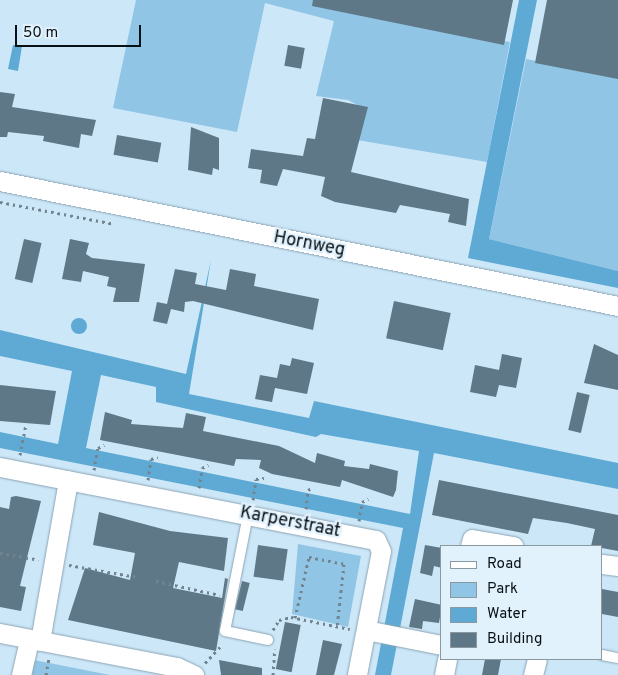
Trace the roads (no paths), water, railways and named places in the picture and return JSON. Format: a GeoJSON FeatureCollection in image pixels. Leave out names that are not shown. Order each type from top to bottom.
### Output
{"type":"FeatureCollection","features":[{"type":"Feature","properties":{"kind":"street","name":"Hornweg"},"geometry":{"type":"LineString","coordinates":[[0,181],[618,306]]}},
{"type":"Feature","properties":{"kind":"street","name":"Karperstraat"},"geometry":{"type":"LineString","coordinates":[[0,466],[250,512],[376,540],[381,551],[362,628],[357,675]]}},
{"type":"Feature","properties":{"kind":"street"},"geometry":{"type":"LineString","coordinates":[[21,675],[34,640],[54,558],[68,480]]}},
{"type":"Feature","properties":{"kind":"street"},"geometry":{"type":"LineString","coordinates":[[471,543],[499,545]]}},
{"type":"Feature","properties":{"kind":"street"},"geometry":{"type":"LineString","coordinates":[[603,564],[618,566]]}},
{"type":"Feature","properties":{"kind":"street"},"geometry":{"type":"LineString","coordinates":[[362,628],[440,645]]}},
{"type":"Feature","properties":{"kind":"street"},"geometry":{"type":"LineString","coordinates":[[0,633],[194,674]]}},
{"type":"Feature","properties":{"kind":"street"},"geometry":{"type":"LineString","coordinates":[[444,675],[447,660]]}},
{"type":"Feature","properties":{"kind":"street"},"geometry":{"type":"LineString","coordinates":[[533,675],[537,660]]}},
{"type":"Feature","properties":{"kind":"lane"},"geometry":{"type":"LineString","coordinates":[[250,512],[225,631],[268,640]]}},
{"type":"Feature","properties":{"kind":"lane"},"geometry":{"type":"LineString","coordinates":[[603,655],[618,658]]}},
{"type":"Feature","properties":{"kind":"water"},"geometry":{"type":"Polygon","coordinates":[[[519,0],[537,0],[489,239],[618,271],[618,288],[468,258],[519,0]]]}},
{"type":"Feature","properties":{"kind":"water"},"geometry":{"type":"Polygon","coordinates":[[[13,45],[22,46],[18,71],[8,69],[13,45]]]}},
{"type":"Feature","properties":{"kind":"water"},"geometry":{"type":"Polygon","coordinates":[[[211,260],[189,394],[309,418],[314,401],[618,463],[618,489],[434,453],[391,675],[375,675],[403,528],[0,448],[0,432],[58,444],[72,371],[0,356],[0,330],[186,374],[211,260]],[[101,375],[86,448],[410,514],[419,451],[321,434],[316,437],[156,402],[156,387],[101,375]]]}},
{"type":"Feature","properties":{"kind":"water"},"geometry":{"type":"Polygon","coordinates":[[[79,318],[85,320],[87,326],[85,332],[79,334],[73,332],[71,326],[73,320],[79,318]]]}}]}
